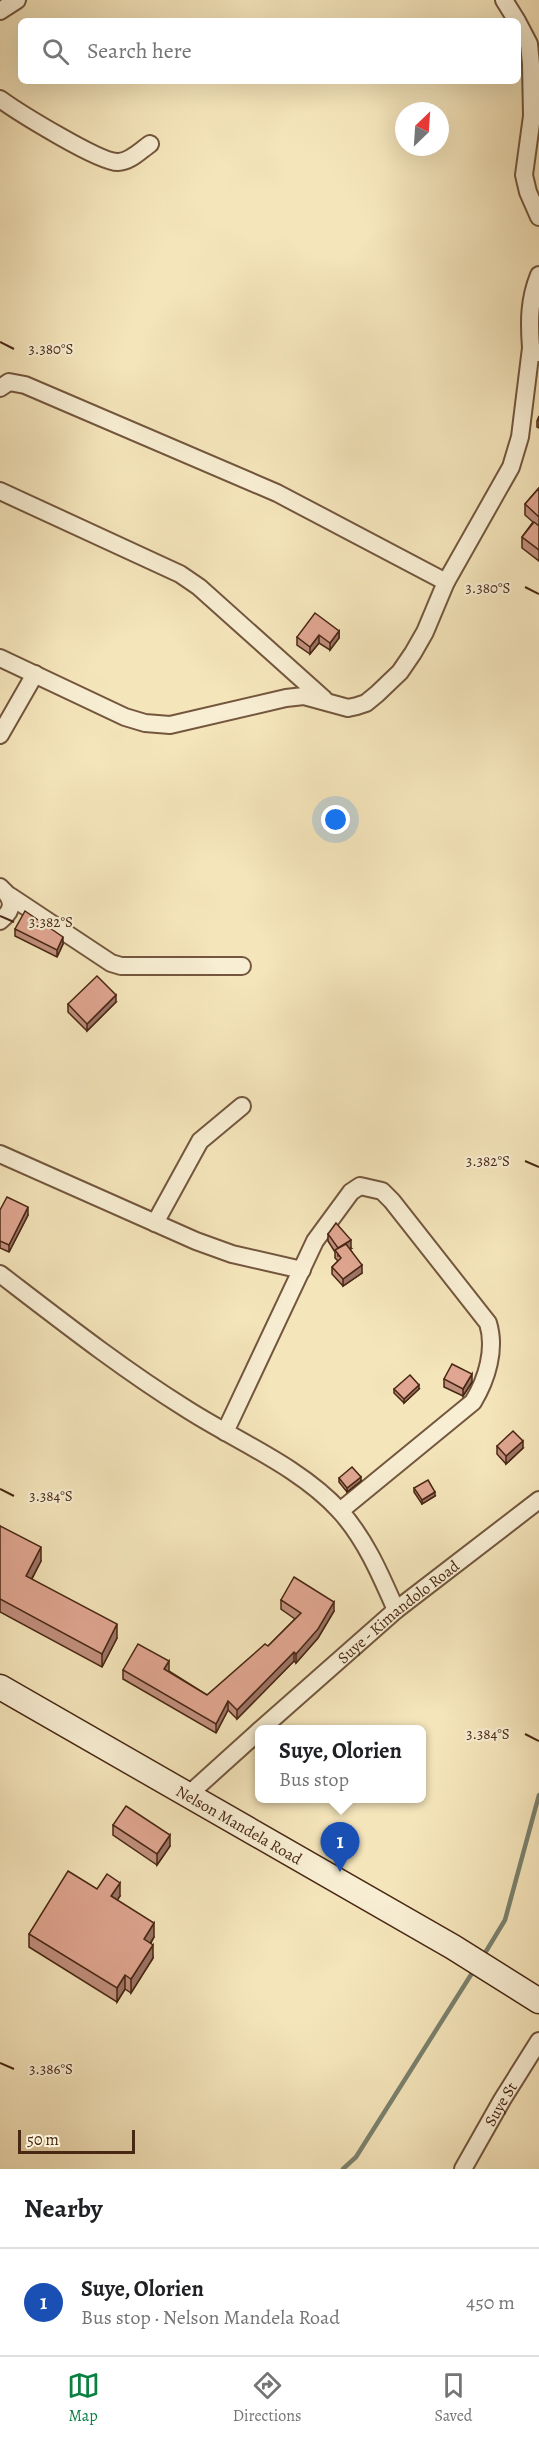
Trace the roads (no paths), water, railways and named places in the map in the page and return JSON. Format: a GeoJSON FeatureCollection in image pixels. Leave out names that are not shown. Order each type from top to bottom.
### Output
{"type":"FeatureCollection","features":[{"type":"Feature","properties":{"kind":"main road","name":"Nelson Mandela Road"},"geometry":{"type":"LineString","coordinates":[[0,1687],[453,1947],[539,2001]]}},
{"type":"Feature","properties":{"kind":"street"},"geometry":{"type":"LineString","coordinates":[[0,11],[17,0]]}},
{"type":"Feature","properties":{"kind":"street"},"geometry":{"type":"LineString","coordinates":[[504,0],[515,18]]}},
{"type":"Feature","properties":{"kind":"street"},"geometry":{"type":"LineString","coordinates":[[521,28],[529,45],[531,64],[532,116],[524,175],[528,192],[539,217]]}},
{"type":"Feature","properties":{"kind":"street"},"geometry":{"type":"LineString","coordinates":[[0,99],[107,160],[123,161],[150,144]]}},
{"type":"Feature","properties":{"kind":"street"},"geometry":{"type":"LineString","coordinates":[[0,658],[125,717],[145,723],[170,725],[286,698],[304,696],[348,708],[366,703],[400,672],[425,632],[446,582],[511,467],[520,437],[535,351],[529,318],[531,294],[539,275]]}},
{"type":"Feature","properties":{"kind":"street"},"geometry":{"type":"LineString","coordinates":[[0,388],[9,382],[25,385],[266,488],[446,582]]}},
{"type":"Feature","properties":{"kind":"street"},"geometry":{"type":"LineString","coordinates":[[0,491],[180,574],[199,587],[325,701]]}},
{"type":"Feature","properties":{"kind":"street"},"geometry":{"type":"LineString","coordinates":[[0,735],[35,674]]}},
{"type":"Feature","properties":{"kind":"street"},"geometry":{"type":"LineString","coordinates":[[0,921],[10,912],[12,904],[5,891]]}},
{"type":"Feature","properties":{"kind":"street"},"geometry":{"type":"LineString","coordinates":[[5,891],[111,963],[121,966],[242,966]]}},
{"type":"Feature","properties":{"kind":"street"},"geometry":{"type":"LineString","coordinates":[[155,1223],[200,1141],[242,1106]]}},
{"type":"Feature","properties":{"kind":"street"},"geometry":{"type":"LineString","coordinates":[[0,1154],[196,1241],[232,1254],[302,1270]]}},
{"type":"Feature","properties":{"kind":"street"},"geometry":{"type":"LineString","coordinates":[[225,1432],[315,1241],[351,1192],[360,1186],[382,1191],[488,1323],[492,1336],[484,1379],[473,1402],[340,1511]]}},
{"type":"Feature","properties":{"kind":"street"},"geometry":{"type":"LineString","coordinates":[[0,1274],[144,1382],[303,1479],[340,1511],[369,1553],[396,1610]]}},
{"type":"Feature","properties":{"kind":"street","name":"Suye - Kimandolo Road"},"geometry":{"type":"LineString","coordinates":[[266,1725],[396,1610],[539,1500]]}},
{"type":"Feature","properties":{"kind":"street","name":"Suye - Kimandolo Road"},"geometry":{"type":"LineString","coordinates":[[187,1796],[255,1735]]}},
{"type":"Feature","properties":{"kind":"street","name":"Suye St"},"geometry":{"type":"LineString","coordinates":[[463,2169],[539,2041]]}},
{"type":"Feature","properties":{"kind":"waterway"},"geometry":{"type":"LineString","coordinates":[[482,1958],[505,1920],[539,1795]]}},
{"type":"Feature","properties":{"kind":"waterway"},"geometry":{"type":"LineString","coordinates":[[343,2169],[356,2157],[474,1970]]}},
{"type":"Feature","properties":{"kind":"place","name":"Suye, Olorien"},"geometry":{"type":"Point","coordinates":[340,1872]}}]}
